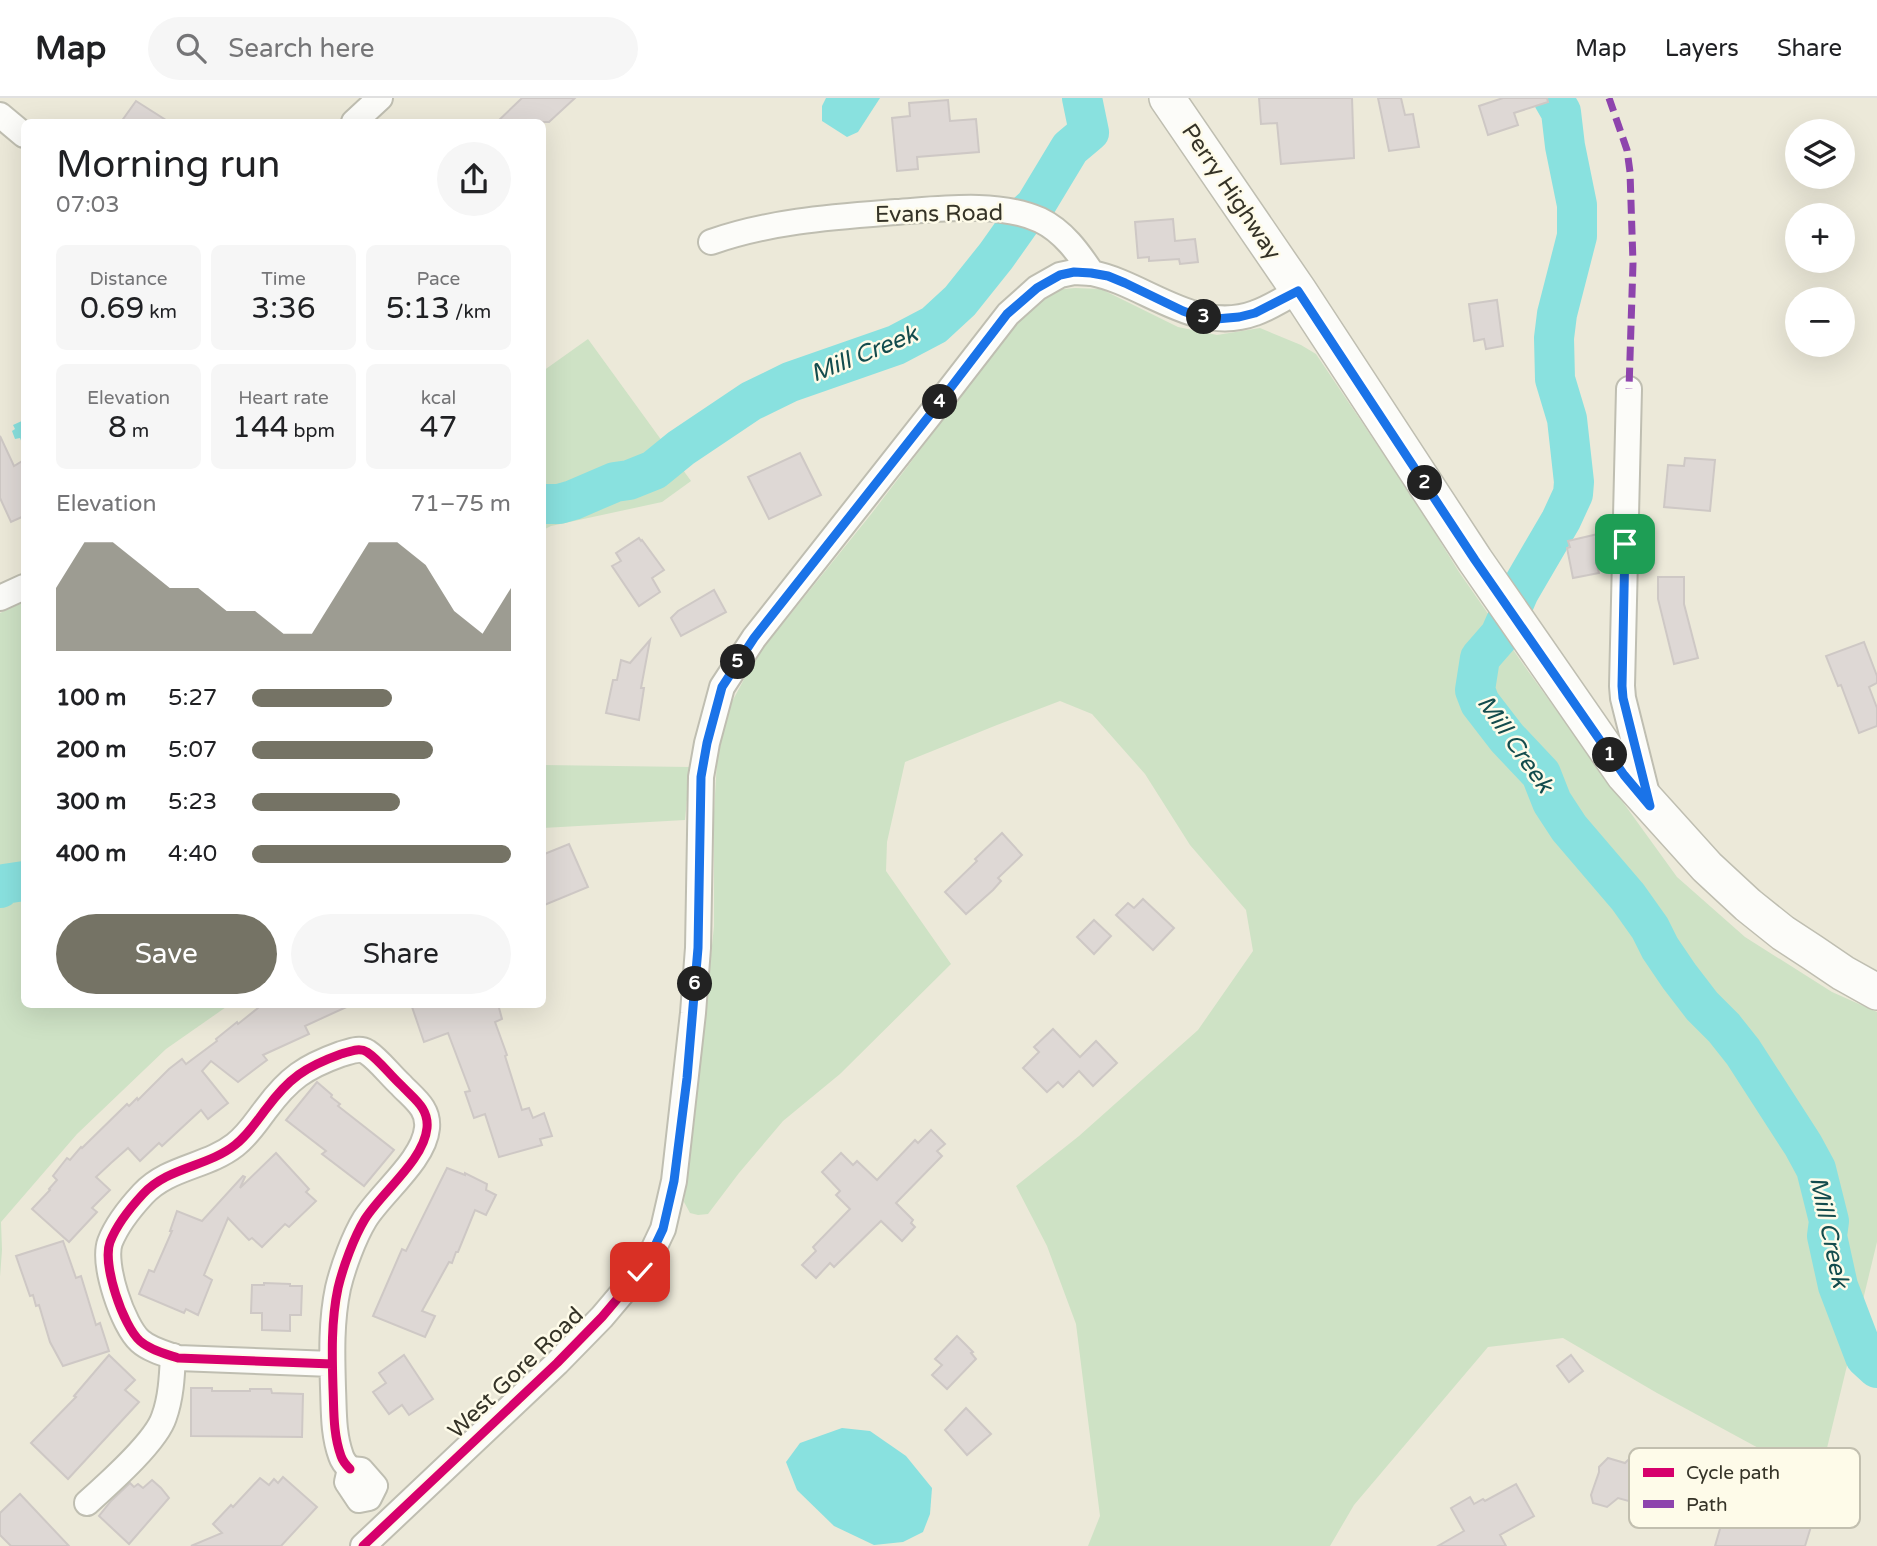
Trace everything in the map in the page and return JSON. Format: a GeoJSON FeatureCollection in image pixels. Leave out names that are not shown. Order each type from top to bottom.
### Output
{"type":"FeatureCollection","features":[{"type":"Feature","properties":{"kind":"main road","name":"Perry Highway"},"geometry":{"type":"LineString","coordinates":[[1167,98],[1475,560],[1624,775],[1707,867],[1748,905],[1802,946],[1877,992]]}},
{"type":"Feature","properties":{"kind":"street"},"geometry":{"type":"LineString","coordinates":[[357,119],[380,98]]}},
{"type":"Feature","properties":{"kind":"street"},"geometry":{"type":"LineString","coordinates":[[0,115],[21,132]]}},
{"type":"Feature","properties":{"kind":"street","name":"Evans Road"},"geometry":{"type":"LineString","coordinates":[[711,242],[752,229],[796,221],[912,211],[992,209],[1039,220],[1069,242],[1091,273]]}},
{"type":"Feature","properties":{"kind":"street"},"geometry":{"type":"LineString","coordinates":[[1091,273],[1125,283],[1183,311],[1216,319],[1255,313],[1298,291]]}},
{"type":"Feature","properties":{"kind":"street","name":"West Gore Road"},"geometry":{"type":"LineString","coordinates":[[363,1546],[602,1317],[640,1272],[663,1229],[674,1181],[693,1013],[698,948],[701,777],[722,687],[754,638],[1007,314],[1037,288],[1060,275],[1091,273]]}},
{"type":"Feature","properties":{"kind":"street"},"geometry":{"type":"LineString","coordinates":[[1629,389],[1622,686],[1650,806]]}},
{"type":"Feature","properties":{"kind":"street"},"geometry":{"type":"LineString","coordinates":[[0,598],[21,588]]}},
{"type":"Feature","properties":{"kind":"street"},"geometry":{"type":"LineString","coordinates":[[332,1364],[178,1358],[156,1351],[139,1340],[119,1306],[108,1261],[109,1244],[125,1216],[153,1184],[235,1146],[299,1073],[327,1059],[358,1050],[365,1051],[425,1109],[427,1117],[424,1143],[365,1219],[338,1286],[335,1307],[332,1364],[335,1432],[343,1461],[349,1469],[361,1470],[375,1486],[369,1498],[392,1518]]}},
{"type":"Feature","properties":{"kind":"street"},"geometry":{"type":"LineString","coordinates":[[87,1503],[158,1430],[168,1404],[173,1356]]}},
{"type":"Feature","properties":{"kind":"green space"},"geometry":{"type":"Polygon","coordinates":[[[1101,289],[1178,327],[1217,335],[1260,328],[1316,354],[1415,501],[1459,572],[1677,877],[1745,937],[1832,992],[1877,1012],[1877,1242],[1827,1448],[1758,1448],[1563,1338],[1488,1347],[1354,1505],[1330,1546],[1088,1546],[1100,1516],[1076,1324],[1047,1246],[1016,1186],[1079,1136],[1198,1030],[1253,951],[1246,910],[1190,845],[1145,774],[1092,714],[1060,701],[905,762],[887,842],[886,871],[951,964],[840,1074],[783,1121],[708,1214],[690,1213],[684,1202],[714,926],[714,812],[718,745],[727,711],[756,657],[872,513],[1026,311],[1053,290],[1101,289]]]}},
{"type":"Feature","properties":{"kind":"green space"},"geometry":{"type":"Polygon","coordinates":[[[588,339],[691,481],[662,502],[546,528],[546,369],[588,339]]]}},
{"type":"Feature","properties":{"kind":"green space"},"geometry":{"type":"Polygon","coordinates":[[[21,603],[21,1008],[225,1008],[166,1049],[77,1134],[1,1222],[0,1277],[0,613],[21,603]]]}},
{"type":"Feature","properties":{"kind":"green space"},"geometry":{"type":"Polygon","coordinates":[[[546,765],[690,767],[685,820],[546,828],[546,765]]]}},
{"type":"Feature","properties":{"kind":"water"},"geometry":{"type":"Polygon","coordinates":[[[826,98],[880,98],[858,132],[847,137],[822,121],[822,106],[826,98]]]}},
{"type":"Feature","properties":{"kind":"water"},"geometry":{"type":"Polygon","coordinates":[[[21,421],[21,440],[20,438],[15,439],[13,425],[21,421]]]}},
{"type":"Feature","properties":{"kind":"water"},"geometry":{"type":"Polygon","coordinates":[[[842,1428],[870,1431],[906,1456],[932,1488],[930,1514],[923,1532],[903,1542],[874,1545],[834,1526],[797,1490],[786,1462],[800,1443],[842,1428]]]}},
{"type":"Feature","properties":{"kind":"building"},"geometry":{"type":"Polygon","coordinates":[[[522,98],[575,98],[549,122],[546,122],[546,119],[500,119],[522,98]]]}},
{"type":"Feature","properties":{"kind":"building"},"geometry":{"type":"Polygon","coordinates":[[[1259,98],[1352,98],[1354,158],[1281,164],[1277,123],[1261,124],[1259,98]]]}},
{"type":"Feature","properties":{"kind":"building"},"geometry":{"type":"Polygon","coordinates":[[[1378,98],[1401,98],[1405,115],[1413,114],[1419,147],[1389,151],[1378,98]]]}},
{"type":"Feature","properties":{"kind":"building"},"geometry":{"type":"Polygon","coordinates":[[[1503,98],[1547,98],[1548,102],[1514,113],[1518,125],[1488,135],[1479,106],[1503,98]]]}},
{"type":"Feature","properties":{"kind":"building"},"geometry":{"type":"Polygon","coordinates":[[[948,100],[950,121],[976,119],[979,152],[917,157],[918,169],[897,171],[892,118],[910,116],[909,103],[948,100]]]}},
{"type":"Feature","properties":{"kind":"building"},"geometry":{"type":"Polygon","coordinates":[[[136,101],[164,119],[123,119],[136,101]]]}},
{"type":"Feature","properties":{"kind":"building"},"geometry":{"type":"Polygon","coordinates":[[[1173,219],[1175,241],[1195,239],[1198,262],[1180,264],[1179,259],[1149,261],[1149,257],[1138,258],[1135,222],[1173,219]]]}},
{"type":"Feature","properties":{"kind":"building"},"geometry":{"type":"Polygon","coordinates":[[[1497,300],[1503,346],[1486,349],[1484,339],[1474,341],[1469,304],[1497,300]]]}},
{"type":"Feature","properties":{"kind":"building"},"geometry":{"type":"Polygon","coordinates":[[[0,436],[14,466],[21,462],[21,517],[11,522],[0,498],[0,436]]]}},
{"type":"Feature","properties":{"kind":"building"},"geometry":{"type":"Polygon","coordinates":[[[800,453],[821,495],[769,519],[748,477],[800,453]]]}},
{"type":"Feature","properties":{"kind":"building"},"geometry":{"type":"Polygon","coordinates":[[[1685,458],[1715,460],[1710,511],[1664,507],[1668,465],[1684,466],[1685,458]]]}},
{"type":"Feature","properties":{"kind":"building"},"geometry":{"type":"Polygon","coordinates":[[[1602,533],[1608,563],[1597,565],[1599,573],[1573,578],[1568,541],[1602,533]]]}},
{"type":"Feature","properties":{"kind":"building"},"geometry":{"type":"Polygon","coordinates":[[[639,538],[664,570],[652,578],[660,592],[639,606],[612,566],[621,561],[616,553],[639,538]]]}},
{"type":"Feature","properties":{"kind":"building"},"geometry":{"type":"Polygon","coordinates":[[[1658,577],[1684,577],[1684,604],[1698,658],[1674,664],[1658,599],[1658,577]]]}},
{"type":"Feature","properties":{"kind":"building"},"geometry":{"type":"Polygon","coordinates":[[[714,590],[726,612],[681,636],[671,618],[714,590]]]}},
{"type":"Feature","properties":{"kind":"building"},"geometry":{"type":"Polygon","coordinates":[[[650,640],[641,688],[644,688],[639,720],[606,713],[613,680],[617,680],[621,660],[630,663],[650,640]]]}},
{"type":"Feature","properties":{"kind":"building"},"geometry":{"type":"Polygon","coordinates":[[[1864,642],[1877,676],[1877,683],[1869,687],[1877,708],[1877,726],[1859,733],[1841,685],[1838,686],[1826,656],[1864,642]]]}},
{"type":"Feature","properties":{"kind":"building"},"geometry":{"type":"Polygon","coordinates":[[[1002,833],[1022,855],[998,878],[1001,881],[993,890],[966,914],[945,892],[1002,833]]]}},
{"type":"Feature","properties":{"kind":"building"},"geometry":{"type":"Polygon","coordinates":[[[569,844],[588,887],[546,904],[546,853],[569,844]]]}},
{"type":"Feature","properties":{"kind":"building"},"geometry":{"type":"Polygon","coordinates":[[[1143,899],[1174,928],[1153,950],[1116,915],[1128,903],[1134,908],[1143,899]]]}},
{"type":"Feature","properties":{"kind":"building"},"geometry":{"type":"Polygon","coordinates":[[[1094,920],[1111,936],[1094,954],[1077,937],[1094,920]]]}},
{"type":"Feature","properties":{"kind":"building"},"geometry":{"type":"Polygon","coordinates":[[[258,1008],[344,1008],[305,1026],[309,1034],[263,1055],[267,1060],[238,1082],[211,1061],[202,1071],[228,1103],[208,1119],[201,1110],[162,1146],[159,1143],[140,1161],[128,1148],[96,1177],[110,1190],[92,1208],[97,1212],[69,1242],[32,1209],[57,1180],[53,1176],[67,1158],[70,1160],[127,1104],[129,1106],[137,1098],[138,1100],[182,1059],[186,1064],[237,1022],[238,1024],[258,1008]]]}},
{"type":"Feature","properties":{"kind":"building"},"geometry":{"type":"Polygon","coordinates":[[[412,1008],[499,1008],[502,1019],[495,1022],[522,1110],[529,1108],[533,1118],[544,1113],[552,1136],[540,1139],[542,1145],[499,1157],[485,1114],[474,1118],[465,1092],[470,1091],[448,1033],[424,1042],[412,1008]]]}},
{"type":"Feature","properties":{"kind":"building"},"geometry":{"type":"Polygon","coordinates":[[[1053,1029],[1080,1057],[1096,1041],[1117,1063],[1093,1086],[1079,1071],[1063,1087],[1058,1082],[1047,1092],[1023,1068],[1039,1052],[1034,1047],[1053,1029]]]}},
{"type":"Feature","properties":{"kind":"building"},"geometry":{"type":"Polygon","coordinates":[[[317,1082],[340,1104],[338,1106],[394,1150],[364,1186],[322,1154],[326,1151],[286,1120],[317,1082]]]}},
{"type":"Feature","properties":{"kind":"building"},"geometry":{"type":"Polygon","coordinates":[[[931,1130],[945,1144],[937,1151],[942,1156],[896,1203],[913,1220],[911,1223],[915,1227],[902,1241],[881,1221],[834,1267],[830,1263],[816,1278],[802,1265],[816,1251],[813,1247],[850,1209],[836,1195],[840,1191],[822,1172],[841,1153],[853,1165],[857,1161],[877,1180],[915,1140],[918,1143],[931,1130]]]}},
{"type":"Feature","properties":{"kind":"building"},"geometry":{"type":"Polygon","coordinates":[[[276,1153],[309,1189],[306,1192],[316,1201],[289,1227],[285,1224],[262,1247],[252,1238],[249,1240],[228,1218],[204,1275],[212,1280],[198,1315],[186,1309],[184,1313],[139,1294],[149,1270],[154,1272],[172,1231],[177,1211],[202,1221],[243,1176],[245,1177],[240,1188],[276,1153]]]}},
{"type":"Feature","properties":{"kind":"building"},"geometry":{"type":"Polygon","coordinates":[[[447,1168],[487,1184],[486,1190],[496,1195],[486,1215],[475,1210],[458,1252],[452,1263],[449,1262],[422,1311],[435,1316],[425,1337],[373,1316],[402,1249],[406,1251],[447,1168]]]}},
{"type":"Feature","properties":{"kind":"building"},"geometry":{"type":"Polygon","coordinates":[[[63,1241],[76,1278],[81,1276],[96,1325],[100,1323],[109,1351],[63,1366],[50,1342],[39,1305],[36,1306],[33,1295],[30,1296],[16,1256],[63,1241]]]}},
{"type":"Feature","properties":{"kind":"building"},"geometry":{"type":"Polygon","coordinates":[[[264,1283],[302,1286],[301,1315],[290,1315],[290,1331],[262,1330],[262,1313],[251,1313],[252,1285],[264,1283]]]}},
{"type":"Feature","properties":{"kind":"building"},"geometry":{"type":"Polygon","coordinates":[[[957,1336],[973,1352],[971,1353],[976,1359],[947,1389],[932,1375],[942,1365],[935,1359],[957,1336]]]}},
{"type":"Feature","properties":{"kind":"building"},"geometry":{"type":"Polygon","coordinates":[[[109,1355],[135,1380],[125,1390],[139,1402],[68,1479],[31,1443],[76,1397],[74,1396],[109,1355]]]}},
{"type":"Feature","properties":{"kind":"building"},"geometry":{"type":"Polygon","coordinates":[[[404,1355],[433,1399],[409,1415],[402,1405],[389,1414],[373,1392],[386,1383],[379,1373],[404,1355]]]}},
{"type":"Feature","properties":{"kind":"building"},"geometry":{"type":"Polygon","coordinates":[[[1571,1355],[1583,1371],[1569,1382],[1557,1366],[1571,1355]]]}},
{"type":"Feature","properties":{"kind":"building"},"geometry":{"type":"Polygon","coordinates":[[[191,1388],[212,1388],[212,1391],[271,1389],[272,1393],[303,1394],[302,1437],[191,1436],[191,1388]]]}},
{"type":"Feature","properties":{"kind":"building"},"geometry":{"type":"Polygon","coordinates":[[[966,1408],[991,1434],[967,1455],[945,1430],[966,1408]]]}},
{"type":"Feature","properties":{"kind":"building"},"geometry":{"type":"Polygon","coordinates":[[[1608,1458],[1625,1463],[1629,1459],[1629,1501],[1618,1498],[1607,1507],[1593,1503],[1591,1495],[1599,1467],[1608,1458]]]}},
{"type":"Feature","properties":{"kind":"building"},"geometry":{"type":"Polygon","coordinates":[[[283,1477],[317,1507],[281,1546],[191,1546],[222,1533],[213,1524],[260,1478],[269,1485],[274,1479],[278,1483],[283,1477]]]}},
{"type":"Feature","properties":{"kind":"building"},"geometry":{"type":"Polygon","coordinates":[[[152,1480],[169,1498],[129,1544],[99,1516],[130,1483],[134,1487],[138,1484],[143,1488],[152,1480]]]}},
{"type":"Feature","properties":{"kind":"building"},"geometry":{"type":"Polygon","coordinates":[[[1516,1484],[1534,1516],[1500,1535],[1506,1546],[1438,1546],[1464,1531],[1451,1508],[1470,1497],[1474,1504],[1483,1499],[1485,1501],[1516,1484]]]}},
{"type":"Feature","properties":{"kind":"building"},"geometry":{"type":"Polygon","coordinates":[[[20,1494],[69,1546],[11,1546],[0,1535],[0,1513],[20,1494]]]}},
{"type":"Feature","properties":{"kind":"building"},"geometry":{"type":"Polygon","coordinates":[[[1720,1528],[1811,1528],[1805,1546],[1715,1546],[1720,1528]]]}},
{"type":"Feature","properties":{"kind":"waterway","name":"Mill Creek"},"geometry":{"type":"LineString","coordinates":[[546,504],[573,500],[615,482],[629,480],[654,470],[681,448],[751,401],[790,382],[896,345],[934,325],[960,301],[1025,215],[1035,206],[1070,148],[1089,132],[1082,98]]}},
{"type":"Feature","properties":{"kind":"waterway","name":"Mill Creek"},"geometry":{"type":"LineString","coordinates":[[1553,98],[1561,112],[1577,205],[1577,236],[1557,314],[1554,338],[1555,379],[1567,419],[1573,494],[1519,592],[1500,635],[1480,658],[1475,690],[1480,703],[1507,738],[1541,774],[1552,802],[1569,828],[1628,897],[1679,976],[1743,1052],[1803,1145],[1816,1169],[1829,1221],[1827,1236],[1838,1286],[1865,1357],[1877,1368]]}},
{"type":"Feature","properties":{"kind":"waterway","name":"Mill Creek"},"geometry":{"type":"LineString","coordinates":[[0,888],[4,884],[21,881]]}},
{"type":"Feature","properties":{"kind":"marked path"},"geometry":{"type":"LineString","coordinates":[[1609,98],[1627,150],[1630,172],[1633,263],[1629,389]]}},
{"type":"Feature","properties":{"kind":"cycle path"},"geometry":{"type":"LineString","coordinates":[[363,1546],[602,1317],[640,1272],[663,1229],[674,1181],[693,1013],[698,948],[701,777],[722,687],[754,638],[1008,314],[1037,288],[1060,275],[1074,272],[1092,273]]}},
{"type":"Feature","properties":{"kind":"cycle path"},"geometry":{"type":"LineString","coordinates":[[332,1364],[178,1358],[148,1347],[134,1333],[121,1309],[111,1279],[108,1252],[120,1223],[138,1199],[153,1185],[235,1145],[248,1133],[282,1089],[308,1069],[341,1054],[361,1050],[376,1059],[420,1104],[426,1115],[427,1128],[424,1140],[411,1164],[372,1209],[361,1226],[349,1252],[338,1288],[332,1338],[334,1422],[341,1456],[350,1469]]}},
{"type":"Feature","properties":{"kind":"route"},"geometry":{"type":"LineString","coordinates":[[640,1272],[663,1229],[674,1181],[689,1058],[698,948],[701,777],[722,687],[754,638],[1007,314],[1037,288],[1060,275],[1091,273],[1125,283],[1183,311],[1216,319],[1255,313],[1298,291],[1475,560],[1581,715],[1650,806],[1623,698],[1621,658],[1625,544]]}}]}
